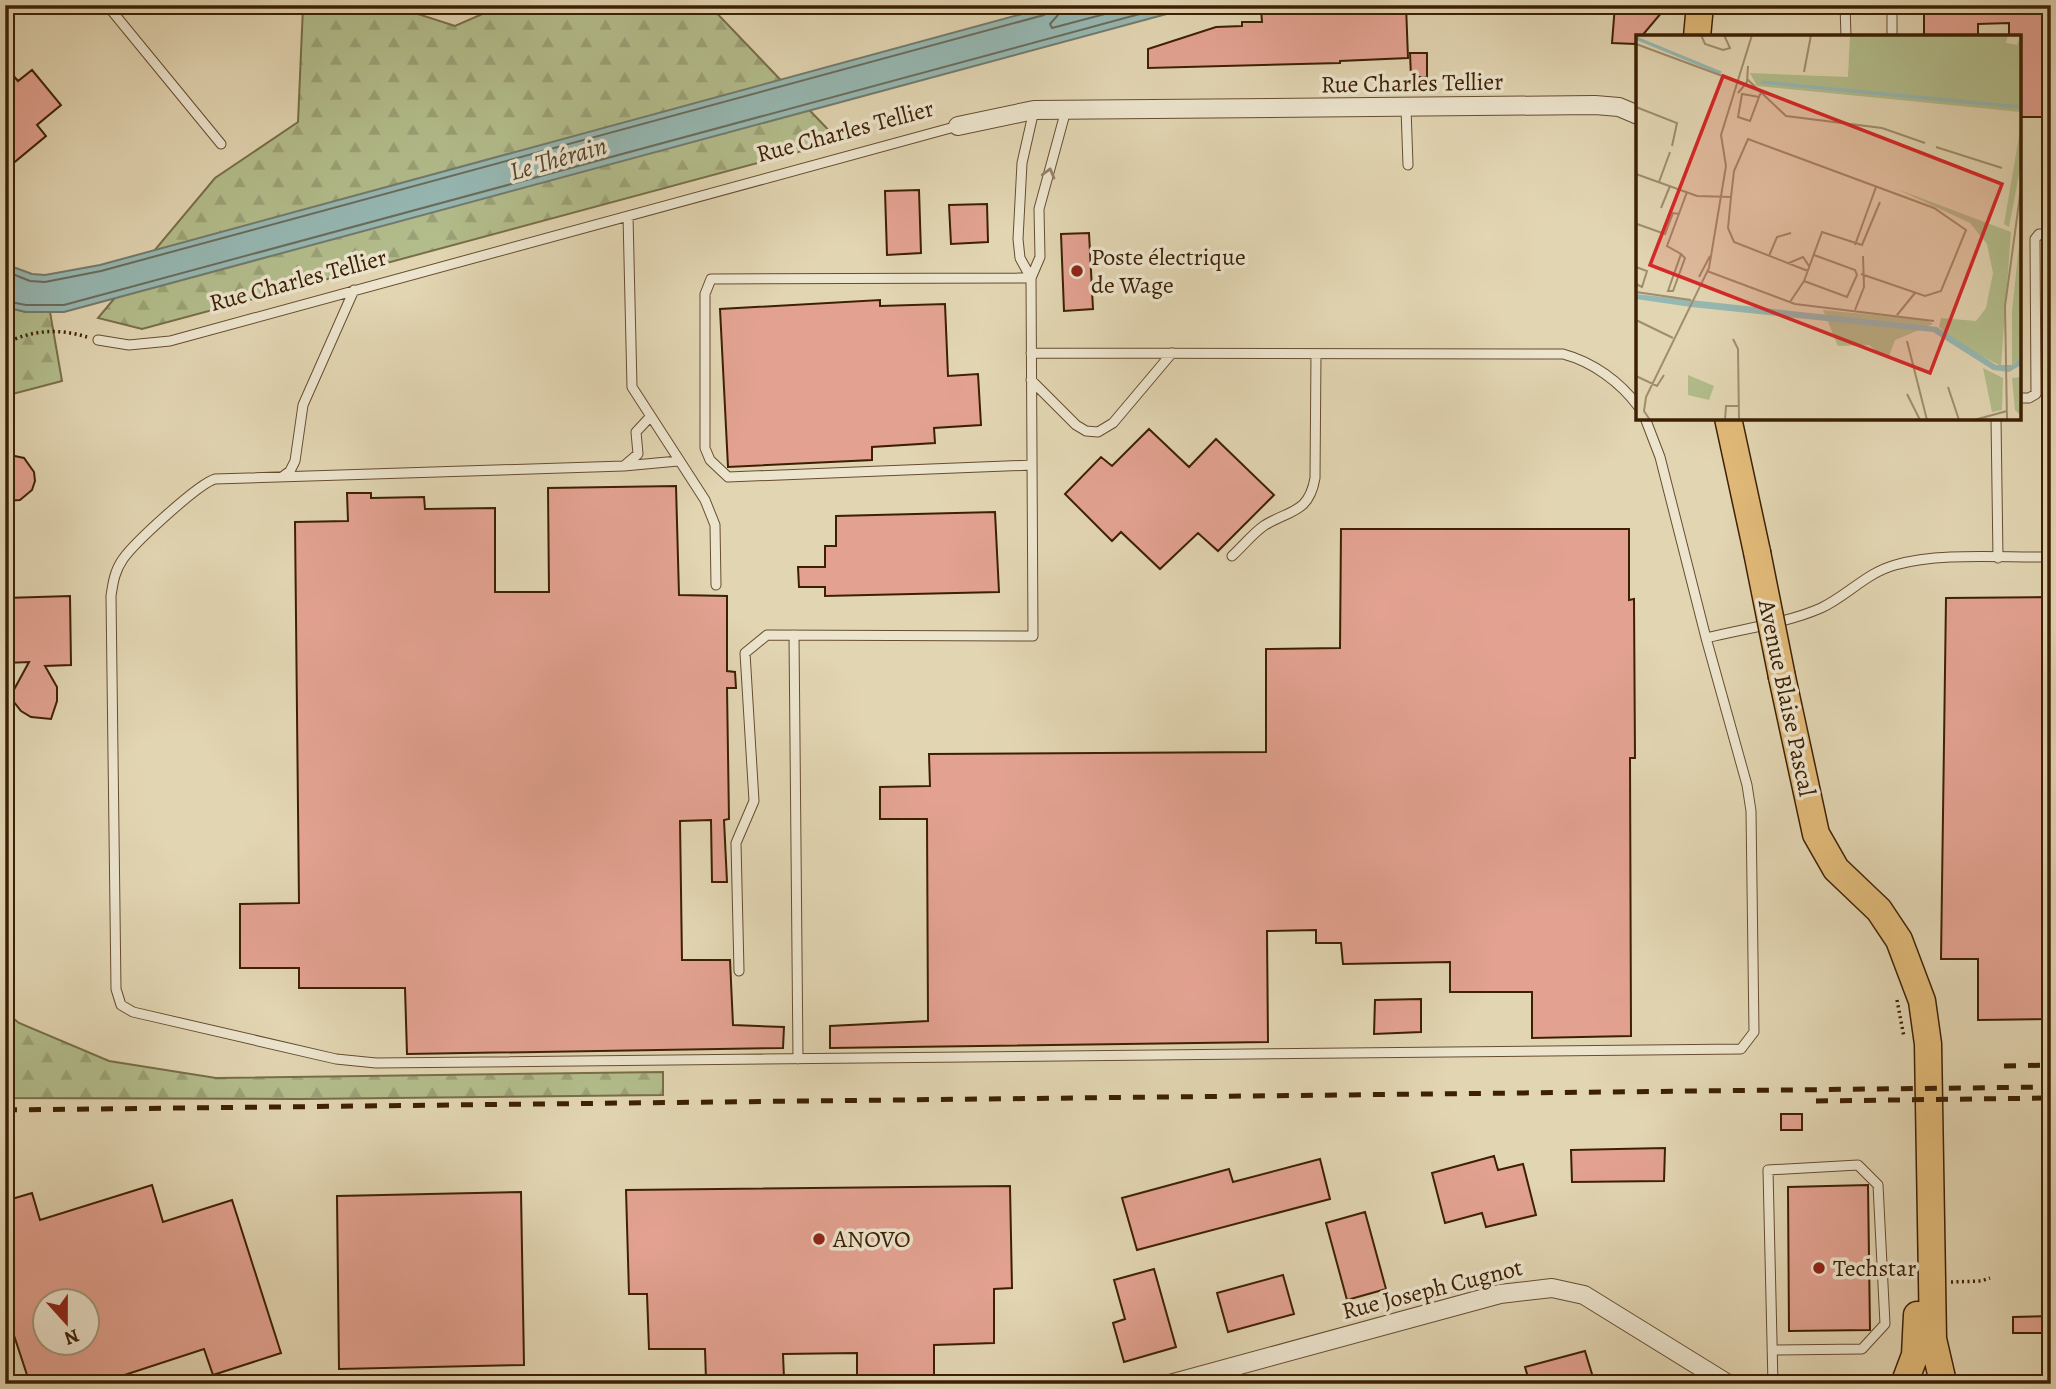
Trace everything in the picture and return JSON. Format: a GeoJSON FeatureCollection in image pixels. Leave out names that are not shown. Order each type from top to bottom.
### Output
{"type":"FeatureCollection","features":[{"type":"Feature","properties":{"kind":"main road"},"geometry":{"type":"LineString","coordinates":[[1697,35],[1700,5]]}},
{"type":"Feature","properties":{"kind":"main road"},"geometry":{"type":"LineString","coordinates":[[1714,35],[1717,5]]}},
{"type":"Feature","properties":{"kind":"main road","name":"Avenue Blaise Pascal"},"geometry":{"type":"LineString","coordinates":[[1728,420],[1813,824],[1819,841],[1836,869],[1887,919],[1903,950],[1922,1001],[1927,1034],[1933,1339],[1946,1381]]}},
{"type":"Feature","properties":{"kind":"main road","name":"Avenue Blaise Pascal"},"geometry":{"type":"LineString","coordinates":[[1903,950],[1911,1041],[1917,1320],[1915,1355],[1903,1381]]}},
{"type":"Feature","properties":{"kind":"main road"},"geometry":{"type":"LineString","coordinates":[[1903,1381],[1924,1374],[1946,1381]]}},
{"type":"Feature","properties":{"kind":"street","name":"Rue Charles Tellier"},"geometry":{"type":"LineString","coordinates":[[958,126],[1034,110],[1595,105],[1633,111]]}},
{"type":"Feature","properties":{"kind":"street","name":"Rue Joseph Cugnot"},"geometry":{"type":"LineString","coordinates":[[1170,1384],[1500,1294],[1552,1287],[1569,1290],[1600,1303],[1728,1384]]}},
{"type":"Feature","properties":{"kind":"lane"},"geometry":{"type":"LineString","coordinates":[[107,5],[221,144]]}},
{"type":"Feature","properties":{"kind":"lane"},"geometry":{"type":"LineString","coordinates":[[1845,5],[1846,35]]}},
{"type":"Feature","properties":{"kind":"lane"},"geometry":{"type":"LineString","coordinates":[[1892,5],[1892,35]]}},
{"type":"Feature","properties":{"kind":"lane"},"geometry":{"type":"LineString","coordinates":[[1406,108],[1408,165]]}},
{"type":"Feature","properties":{"kind":"lane"},"geometry":{"type":"LineString","coordinates":[[1031,278],[1020,258],[1018,239],[1022,163],[1034,110]]}},
{"type":"Feature","properties":{"kind":"lane"},"geometry":{"type":"LineString","coordinates":[[739,971],[736,843],[754,801],[745,653],[767,635],[1033,636],[1031,278],[1041,257],[1039,209],[1066,110]]}},
{"type":"Feature","properties":{"kind":"lane","name":"Rue Charles Tellier"},"geometry":{"type":"LineString","coordinates":[[98,340],[129,345],[158,343],[958,126]]}},
{"type":"Feature","properties":{"kind":"lane"},"geometry":{"type":"LineString","coordinates":[[628,216],[632,387],[705,500],[715,525],[716,585]]}},
{"type":"Feature","properties":{"kind":"lane"},"geometry":{"type":"LineString","coordinates":[[2021,398],[2036,394],[2035,239],[2039,234],[2051,234]]}},
{"type":"Feature","properties":{"kind":"lane"},"geometry":{"type":"LineString","coordinates":[[1031,278],[711,279],[705,295],[705,448],[710,460],[728,477],[1032,465]]}},
{"type":"Feature","properties":{"kind":"lane"},"geometry":{"type":"LineString","coordinates":[[282,477],[290,471],[295,461],[303,405],[354,290]]}},
{"type":"Feature","properties":{"kind":"lane"},"geometry":{"type":"LineString","coordinates":[[1031,353],[1563,354],[1609,377],[1636,403]]}},
{"type":"Feature","properties":{"kind":"lane"},"geometry":{"type":"LineString","coordinates":[[1031,380],[1076,425],[1086,431],[1098,432],[1112,423],[1172,353]]}},
{"type":"Feature","properties":{"kind":"lane"},"geometry":{"type":"LineString","coordinates":[[1232,556],[1265,526],[1301,508],[1311,494],[1315,478],[1316,354]]}},
{"type":"Feature","properties":{"kind":"lane"},"geometry":{"type":"LineString","coordinates":[[624,466],[638,454],[636,432],[650,417]]}},
{"type":"Feature","properties":{"kind":"lane"},"geometry":{"type":"LineString","coordinates":[[678,461],[624,466],[223,478],[207,482],[130,551],[114,576],[111,596],[116,989],[121,1005],[133,1012],[336,1059],[364,1063],[1741,1049],[1754,1032],[1751,811],[1660,457],[1646,420]]}},
{"type":"Feature","properties":{"kind":"lane"},"geometry":{"type":"LineString","coordinates":[[1996,420],[1998,558]]}},
{"type":"Feature","properties":{"kind":"lane"},"geometry":{"type":"LineString","coordinates":[[1706,638],[1815,610],[1832,602],[1871,575],[1898,564],[1925,559],[2051,558]]}},
{"type":"Feature","properties":{"kind":"lane"},"geometry":{"type":"LineString","coordinates":[[794,635],[798,1059]]}},
{"type":"Feature","properties":{"kind":"lane"},"geometry":{"type":"LineString","coordinates":[[1772,1350],[1862,1349],[1885,1324],[1878,1185],[1858,1166],[1768,1170],[1772,1350],[1773,1384]]}},
{"type":"Feature","properties":{"kind":"path"},"geometry":{"type":"LineString","coordinates":[[5,343],[42,330],[76,333],[98,340]]}},
{"type":"Feature","properties":{"kind":"path"},"geometry":{"type":"LineString","coordinates":[[1931,1282],[1981,1281],[1990,1278]]}},
{"type":"Feature","properties":{"kind":"green space"},"geometry":{"type":"Polygon","coordinates":[[[390,5],[455,26],[503,5],[709,5],[839,141],[142,329],[98,318],[215,178],[298,122],[303,7],[390,5]]]}},
{"type":"Feature","properties":{"kind":"green space"},"geometry":{"type":"Polygon","coordinates":[[[5,307],[26,312],[50,312],[62,381],[5,396],[5,307]]]}},
{"type":"Feature","properties":{"kind":"green space"},"geometry":{"type":"Polygon","coordinates":[[[5,1012],[19,1023],[109,1061],[216,1078],[663,1072],[663,1095],[299,1099],[5,1098],[5,1012]]]}},
{"type":"Feature","properties":{"kind":"water","name":"Le Thérain"},"geometry":{"type":"Polygon","coordinates":[[[1055,5],[1200,5],[64,312],[26,312],[5,307],[5,264],[32,274],[45,275],[100,265],[1055,5]]]}},
{"type":"Feature","properties":{"kind":"building"},"geometry":{"type":"Polygon","coordinates":[[[1298,5],[1406,5],[1408,58],[1340,63],[1148,68],[1148,49],[1216,27],[1242,26],[1242,22],[1262,22],[1261,9],[1298,5]]]}},
{"type":"Feature","properties":{"kind":"building"},"geometry":{"type":"Polygon","coordinates":[[[1615,5],[1668,5],[1643,35],[1636,35],[1635,44],[1612,43],[1615,5]]]}},
{"type":"Feature","properties":{"kind":"building"},"geometry":{"type":"Polygon","coordinates":[[[1924,5],[2051,5],[2051,21],[2044,21],[2044,76],[2051,77],[2051,117],[2021,117],[2021,35],[2009,35],[2009,23],[1978,24],[1978,35],[1924,35],[1924,5]]]}},
{"type":"Feature","properties":{"kind":"building"},"geometry":{"type":"Polygon","coordinates":[[[1410,53],[1427,53],[1427,77],[1411,77],[1410,53]]]}},
{"type":"Feature","properties":{"kind":"building"},"geometry":{"type":"Polygon","coordinates":[[[5,66],[18,81],[32,70],[61,105],[37,125],[46,136],[5,170],[5,66]]]}},
{"type":"Feature","properties":{"kind":"building"},"geometry":{"type":"Polygon","coordinates":[[[919,190],[921,253],[887,255],[885,191],[919,190]]]}},
{"type":"Feature","properties":{"kind":"building"},"geometry":{"type":"Polygon","coordinates":[[[987,204],[988,242],[951,244],[949,205],[987,204]]]}},
{"type":"Feature","properties":{"kind":"building","name":"Poste électrique de Wage"},"geometry":{"type":"Polygon","coordinates":[[[1089,233],[1093,309],[1064,311],[1061,234],[1089,233]]]}},
{"type":"Feature","properties":{"kind":"building"},"geometry":{"type":"Polygon","coordinates":[[[880,300],[880,306],[945,304],[948,376],[978,374],[981,425],[934,428],[935,443],[872,447],[872,460],[728,467],[720,309],[880,300]]]}},
{"type":"Feature","properties":{"kind":"building"},"geometry":{"type":"Polygon","coordinates":[[[1149,429],[1189,467],[1216,439],[1274,495],[1218,551],[1198,533],[1160,569],[1121,532],[1112,541],[1065,494],[1101,457],[1112,466],[1149,429]]]}},
{"type":"Feature","properties":{"kind":"building"},"geometry":{"type":"Polygon","coordinates":[[[5,454],[24,458],[34,472],[32,490],[20,500],[5,501],[5,454]]]}},
{"type":"Feature","properties":{"kind":"building"},"geometry":{"type":"Polygon","coordinates":[[[676,486],[679,595],[727,596],[727,671],[735,672],[736,688],[727,688],[729,819],[724,820],[727,882],[712,882],[711,820],[680,821],[682,960],[730,960],[733,1025],[784,1027],[783,1048],[407,1054],[405,988],[299,988],[299,968],[240,968],[240,904],[299,903],[295,522],[348,521],[347,493],[371,493],[371,498],[424,497],[425,509],[495,508],[495,592],[549,592],[548,488],[676,486]]]}},
{"type":"Feature","properties":{"kind":"building"},"geometry":{"type":"Polygon","coordinates":[[[995,512],[999,592],[825,596],[825,587],[799,587],[798,567],[825,567],[825,546],[836,546],[836,516],[995,512]]]}},
{"type":"Feature","properties":{"kind":"building"},"geometry":{"type":"Polygon","coordinates":[[[1341,529],[1629,529],[1629,600],[1634,599],[1635,758],[1630,758],[1631,1036],[1532,1038],[1532,992],[1450,992],[1450,962],[1343,964],[1341,943],[1316,943],[1316,930],[1267,931],[1268,1042],[830,1048],[830,1026],[928,1021],[927,819],[880,819],[880,787],[930,786],[929,754],[1266,752],[1266,649],[1340,648],[1341,529]]]}},
{"type":"Feature","properties":{"kind":"building"},"geometry":{"type":"Polygon","coordinates":[[[70,596],[71,665],[45,666],[57,687],[57,701],[51,719],[31,717],[21,711],[10,697],[29,662],[6,663],[5,598],[70,596]]]}},
{"type":"Feature","properties":{"kind":"building"},"geometry":{"type":"Polygon","coordinates":[[[2051,597],[2051,1019],[1978,1020],[1978,959],[1941,959],[1946,598],[2051,597]]]}},
{"type":"Feature","properties":{"kind":"building"},"geometry":{"type":"Polygon","coordinates":[[[1421,999],[1421,1032],[1374,1034],[1375,1000],[1421,999]]]}},
{"type":"Feature","properties":{"kind":"building"},"geometry":{"type":"Polygon","coordinates":[[[1781,1114],[1802,1114],[1802,1130],[1781,1130],[1781,1114]]]}},
{"type":"Feature","properties":{"kind":"building"},"geometry":{"type":"Polygon","coordinates":[[[1665,1148],[1664,1181],[1572,1182],[1571,1150],[1665,1148]]]}},
{"type":"Feature","properties":{"kind":"building"},"geometry":{"type":"Polygon","coordinates":[[[1494,1156],[1498,1170],[1523,1164],[1536,1215],[1486,1227],[1482,1213],[1445,1223],[1432,1173],[1494,1156]]]}},
{"type":"Feature","properties":{"kind":"building"},"geometry":{"type":"Polygon","coordinates":[[[1320,1159],[1330,1199],[1137,1250],[1122,1198],[1229,1169],[1233,1182],[1320,1159]]]}},
{"type":"Feature","properties":{"kind":"building"},"geometry":{"type":"Polygon","coordinates":[[[152,1185],[163,1222],[232,1200],[281,1353],[213,1375],[204,1349],[97,1384],[30,1384],[5,1308],[5,1201],[32,1193],[40,1220],[152,1185]]]}},
{"type":"Feature","properties":{"kind":"building"},"geometry":{"type":"Polygon","coordinates":[[[1868,1185],[1870,1330],[1789,1331],[1788,1187],[1868,1185]]]}},
{"type":"Feature","properties":{"kind":"building","name":"ANOVO"},"geometry":{"type":"Polygon","coordinates":[[[1010,1186],[1012,1288],[994,1289],[994,1343],[934,1345],[934,1376],[857,1377],[857,1353],[783,1354],[784,1378],[706,1380],[705,1349],[649,1349],[647,1294],[629,1294],[626,1190],[1010,1186]]]}},
{"type":"Feature","properties":{"kind":"building"},"geometry":{"type":"Polygon","coordinates":[[[521,1192],[524,1365],[339,1369],[337,1196],[521,1192]]]}},
{"type":"Feature","properties":{"kind":"building"},"geometry":{"type":"Polygon","coordinates":[[[1365,1212],[1386,1289],[1347,1300],[1326,1223],[1365,1212]]]}},
{"type":"Feature","properties":{"kind":"building"},"geometry":{"type":"Polygon","coordinates":[[[1154,1269],[1176,1347],[1124,1362],[1113,1323],[1125,1319],[1114,1280],[1154,1269]]]}},
{"type":"Feature","properties":{"kind":"building"},"geometry":{"type":"Polygon","coordinates":[[[1283,1275],[1294,1314],[1228,1332],[1217,1293],[1283,1275]]]}},
{"type":"Feature","properties":{"kind":"building"},"geometry":{"type":"Polygon","coordinates":[[[2051,1316],[2051,1333],[2013,1333],[2013,1317],[2051,1316]]]}},
{"type":"Feature","properties":{"kind":"building"},"geometry":{"type":"Polygon","coordinates":[[[1585,1351],[1595,1384],[1530,1384],[1525,1367],[1585,1351]]]}},
{"type":"Feature","properties":{"kind":"railway"},"geometry":{"type":"LineString","coordinates":[[2004,1066],[2051,1065]]}},
{"type":"Feature","properties":{"kind":"railway"},"geometry":{"type":"LineString","coordinates":[[5,1110],[2051,1087]]}},
{"type":"Feature","properties":{"kind":"railway"},"geometry":{"type":"LineString","coordinates":[[1816,1101],[2051,1098]]}},
{"type":"Feature","properties":{"kind":"place","name":"Poste électrique de Wage"},"geometry":{"type":"Point","coordinates":[1077,271]}},
{"type":"Feature","properties":{"kind":"place","name":"ANOVO"},"geometry":{"type":"Point","coordinates":[819,1239]}},
{"type":"Feature","properties":{"kind":"place","name":"Techstar"},"geometry":{"type":"Point","coordinates":[1819,1268]}}]}
